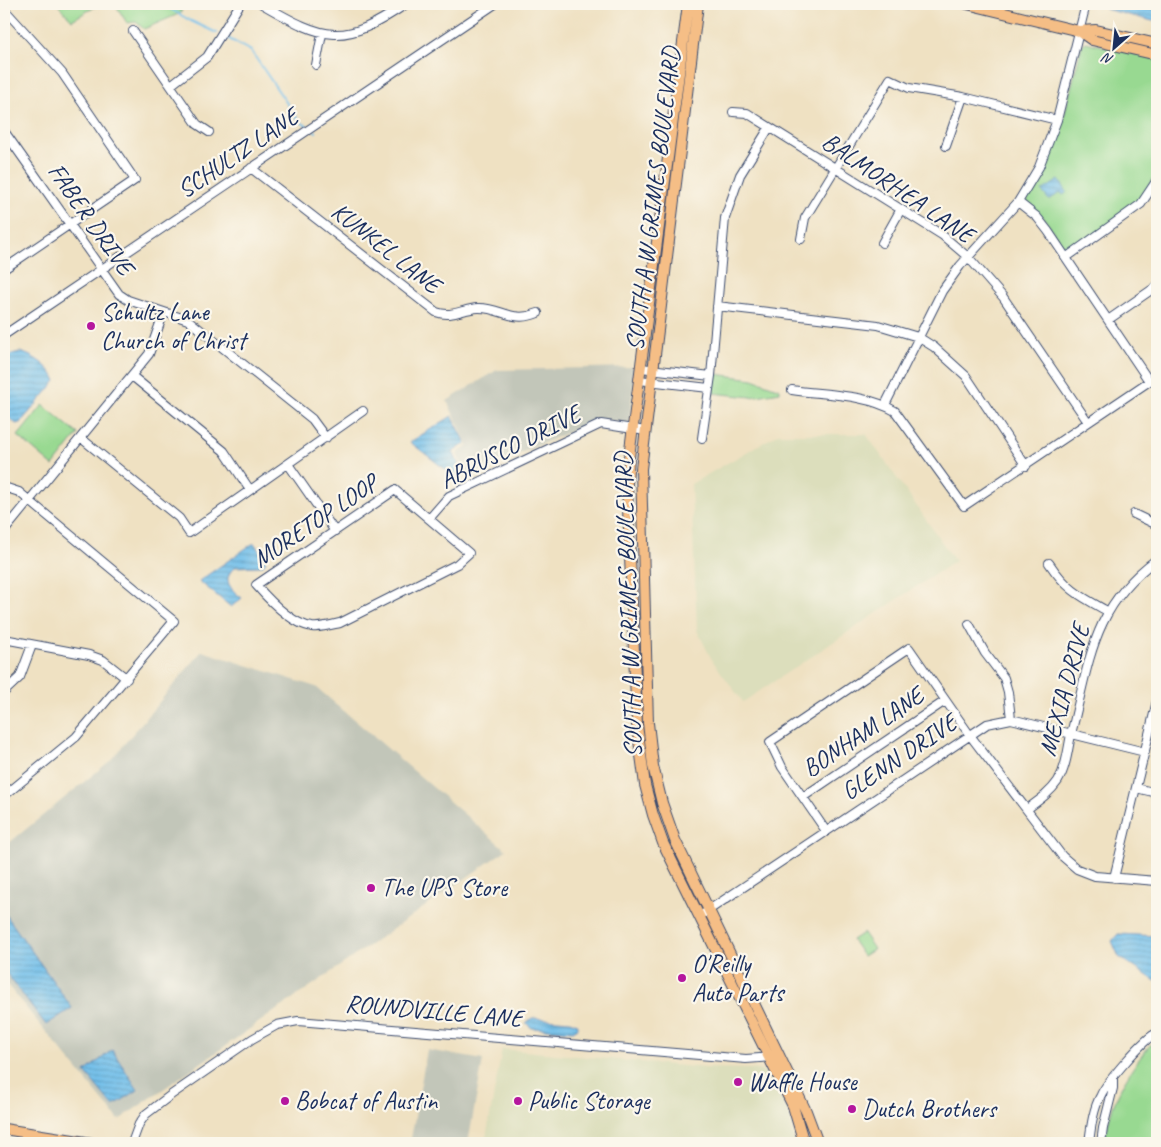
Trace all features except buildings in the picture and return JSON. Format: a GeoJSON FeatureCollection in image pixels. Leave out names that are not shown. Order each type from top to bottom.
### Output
{"type":"FeatureCollection","features":[{"type":"Feature","properties":{"kind":"main road","name":"SOUTH A W GRIMES BOULEVARD"},"geometry":{"type":"LineString","coordinates":[[688,4],[627,484],[636,725],[647,767],[704,913],[773,1056],[793,1106],[804,1143]]}},
{"type":"Feature","properties":{"kind":"main road","name":"SOUTH A W GRIMES BOULEVARD"},"geometry":{"type":"LineString","coordinates":[[647,767],[648,723],[641,469],[698,4]]}},
{"type":"Feature","properties":{"kind":"main road"},"geometry":{"type":"LineString","coordinates":[[967,4],[1080,31],[1096,30],[1157,44]]}},
{"type":"Feature","properties":{"kind":"main road"},"geometry":{"type":"LineString","coordinates":[[1080,31],[1092,40],[1157,55]]}},
{"type":"Feature","properties":{"kind":"main road"},"geometry":{"type":"LineString","coordinates":[[673,114],[684,115]]}},
{"type":"Feature","properties":{"kind":"main road"},"geometry":{"type":"LineString","coordinates":[[664,188],[675,189]]}},
{"type":"Feature","properties":{"kind":"main road"},"geometry":{"type":"LineString","coordinates":[[652,281],[664,283]]}},
{"type":"Feature","properties":{"kind":"main road"},"geometry":{"type":"LineString","coordinates":[[628,509],[638,518],[643,528]]}},
{"type":"Feature","properties":{"kind":"main road"},"geometry":{"type":"LineString","coordinates":[[635,684],[647,683]]}},
{"type":"Feature","properties":{"kind":"main road","name":"SOUTH A W GRIMES BOULEVARD"},"geometry":{"type":"LineString","coordinates":[[773,1056],[806,1111],[818,1143]]}},
{"type":"Feature","properties":{"kind":"main road"},"geometry":{"type":"LineString","coordinates":[[4,1129],[92,1143]]}},
{"type":"Feature","properties":{"kind":"street"},"geometry":{"type":"LineString","coordinates":[[171,85],[200,64],[215,45],[240,4]]}},
{"type":"Feature","properties":{"kind":"street"},"geometry":{"type":"LineString","coordinates":[[262,4],[295,23],[322,34],[344,34],[370,27],[406,4]]}},
{"type":"Feature","properties":{"kind":"street","name":"SCHULTZ LANE"},"geometry":{"type":"LineString","coordinates":[[4,335],[495,4]]}},
{"type":"Feature","properties":{"kind":"street"},"geometry":{"type":"LineString","coordinates":[[885,405],[942,292],[1018,202],[1039,167],[1057,120],[1086,4]]}},
{"type":"Feature","properties":{"kind":"street"},"geometry":{"type":"LineString","coordinates":[[4,9],[62,73],[135,180],[4,268]]}},
{"type":"Feature","properties":{"kind":"street"},"geometry":{"type":"LineString","coordinates":[[132,31],[197,124],[209,132]]}},
{"type":"Feature","properties":{"kind":"street"},"geometry":{"type":"LineString","coordinates":[[316,65],[322,34]]}},
{"type":"Feature","properties":{"kind":"street"},"geometry":{"type":"LineString","coordinates":[[801,239],[805,218],[890,80],[909,88],[963,97],[1057,120]]}},
{"type":"Feature","properties":{"kind":"street"},"geometry":{"type":"LineString","coordinates":[[946,146],[963,97]]}},
{"type":"Feature","properties":{"kind":"street","name":"BALMORHEA LANE"},"geometry":{"type":"LineString","coordinates":[[733,112],[747,113],[942,235],[969,258],[1003,297],[1088,422]]}},
{"type":"Feature","properties":{"kind":"street"},"geometry":{"type":"LineString","coordinates":[[702,438],[711,376],[725,218],[740,175],[769,128]]}},
{"type":"Feature","properties":{"kind":"street","name":"FABER DRIVE"},"geometry":{"type":"LineString","coordinates":[[4,131],[116,291],[128,300],[188,320],[312,419],[326,438]]}},
{"type":"Feature","properties":{"kind":"street","name":"KUNKEL LANE"},"geometry":{"type":"LineString","coordinates":[[251,168],[436,312],[445,315],[456,314],[477,308],[516,318],[528,317],[538,313]]}},
{"type":"Feature","properties":{"kind":"street"},"geometry":{"type":"LineString","coordinates":[[1066,257],[1141,204],[1157,180]]}},
{"type":"Feature","properties":{"kind":"street"},"geometry":{"type":"LineString","coordinates":[[1018,202],[1038,217],[1150,381]]}},
{"type":"Feature","properties":{"kind":"street"},"geometry":{"type":"LineString","coordinates":[[882,243],[901,209]]}},
{"type":"Feature","properties":{"kind":"street"},"geometry":{"type":"LineString","coordinates":[[1108,320],[1157,286]]}},
{"type":"Feature","properties":{"kind":"street"},"geometry":{"type":"LineString","coordinates":[[717,306],[878,325],[918,337],[934,347],[966,376],[1026,466]]}},
{"type":"Feature","properties":{"kind":"street"},"geometry":{"type":"LineString","coordinates":[[4,536],[6,529],[153,348],[164,312]]}},
{"type":"Feature","properties":{"kind":"street"},"geometry":{"type":"LineString","coordinates":[[641,368],[711,376]]}},
{"type":"Feature","properties":{"kind":"street"},"geometry":{"type":"LineString","coordinates":[[132,376],[224,451],[250,490]]}},
{"type":"Feature","properties":{"kind":"street"},"geometry":{"type":"LineString","coordinates":[[792,390],[869,401],[885,405],[896,411],[964,506],[1157,376]]}},
{"type":"Feature","properties":{"kind":"street"},"geometry":{"type":"LineString","coordinates":[[639,380],[709,388]]}},
{"type":"Feature","properties":{"kind":"street"},"geometry":{"type":"LineString","coordinates":[[81,438],[179,518],[189,533],[363,411]]}},
{"type":"Feature","properties":{"kind":"street","name":"ABRUSCO DRIVE"},"geometry":{"type":"LineString","coordinates":[[429,518],[449,496],[601,424],[646,430]]}},
{"type":"Feature","properties":{"kind":"street"},"geometry":{"type":"LineString","coordinates":[[288,464],[334,530]]}},
{"type":"Feature","properties":{"kind":"street"},"geometry":{"type":"LineString","coordinates":[[4,487],[19,492],[30,500],[174,621],[127,679],[76,737],[4,796]]}},
{"type":"Feature","properties":{"kind":"street","name":"MORETOP LOOP"},"geometry":{"type":"LineString","coordinates":[[395,490],[429,518],[469,553],[457,564],[340,623],[326,627],[311,627],[293,618],[256,585],[395,490]]}},
{"type":"Feature","properties":{"kind":"street"},"geometry":{"type":"LineString","coordinates":[[1134,514],[1157,525]]}},
{"type":"Feature","properties":{"kind":"street","name":"MEXIA DRIVE"},"geometry":{"type":"LineString","coordinates":[[1027,809],[1051,790],[1063,771],[1091,653],[1107,612],[1127,584],[1157,559]]}},
{"type":"Feature","properties":{"kind":"street"},"geometry":{"type":"LineString","coordinates":[[1049,563],[1062,582],[1072,592],[1107,612]]}},
{"type":"Feature","properties":{"kind":"street"},"geometry":{"type":"LineString","coordinates":[[969,624],[985,654],[1004,678],[1008,692],[1011,719]]}},
{"type":"Feature","properties":{"kind":"street"},"geometry":{"type":"LineString","coordinates":[[4,640],[104,660],[127,679]]}},
{"type":"Feature","properties":{"kind":"street"},"geometry":{"type":"LineString","coordinates":[[4,692],[20,678],[32,645]]}},
{"type":"Feature","properties":{"kind":"street"},"geometry":{"type":"LineString","coordinates":[[826,831],[782,767],[770,742],[909,648],[969,734],[1062,856],[1078,869],[1095,876],[1157,881]]}},
{"type":"Feature","properties":{"kind":"street","name":"BONHAM LANE"},"geometry":{"type":"LineString","coordinates":[[804,797],[945,701]]}},
{"type":"Feature","properties":{"kind":"street"},"geometry":{"type":"LineString","coordinates":[[1114,878],[1145,752],[1156,716],[1157,701]]}},
{"type":"Feature","properties":{"kind":"street","name":"GLENN DRIVE"},"geometry":{"type":"LineString","coordinates":[[704,913],[969,734],[987,724],[1011,719],[1145,752]]}},
{"type":"Feature","properties":{"kind":"street"},"geometry":{"type":"LineString","coordinates":[[1136,788],[1157,794]]}},
{"type":"Feature","properties":{"kind":"street","name":"ROUNDVILLE LANE"},"geometry":{"type":"LineString","coordinates":[[132,1143],[139,1124],[146,1114],[160,1103],[252,1039],[277,1025],[298,1021],[746,1059],[773,1056]]}},
{"type":"Feature","properties":{"kind":"street"},"geometry":{"type":"LineString","coordinates":[[1089,1143],[1099,1097],[1106,1084],[1113,1080],[1136,1050],[1156,1033],[1157,1025]]}},
{"type":"Feature","properties":{"kind":"street"},"geometry":{"type":"LineString","coordinates":[[1101,1143],[1102,1128],[1114,1088],[1113,1080]]}},
{"type":"Feature","properties":{"kind":"shaded area"},"geometry":{"type":"Polygon","coordinates":[[[635,367],[629,423],[599,419],[467,476],[457,454],[468,445],[447,401],[497,370],[635,367]]]}},
{"type":"Feature","properties":{"kind":"shaded area"},"geometry":{"type":"Polygon","coordinates":[[[778,434],[866,434],[955,561],[743,702],[712,660],[697,630],[691,484],[778,434]]]}},
{"type":"Feature","properties":{"kind":"shaded area"},"geometry":{"type":"Polygon","coordinates":[[[202,651],[316,687],[506,850],[119,1120],[4,981],[4,847],[110,761],[202,651]]]}},
{"type":"Feature","properties":{"kind":"shaded area"},"geometry":{"type":"Polygon","coordinates":[[[502,1049],[705,1068],[753,1069],[768,1073],[790,1116],[794,1143],[485,1143],[502,1049]]]}},
{"type":"Feature","properties":{"kind":"shaded area"},"geometry":{"type":"Polygon","coordinates":[[[427,1050],[483,1060],[468,1143],[435,1143],[411,1139],[427,1050]]]}},
{"type":"Feature","properties":{"kind":"green space"},"geometry":{"type":"Polygon","coordinates":[[[57,4],[100,4],[72,20],[57,4]]]}},
{"type":"Feature","properties":{"kind":"green space"},"geometry":{"type":"Polygon","coordinates":[[[115,4],[182,4],[181,13],[144,29],[136,22],[127,23],[115,4]]]}},
{"type":"Feature","properties":{"kind":"green space"},"geometry":{"type":"Polygon","coordinates":[[[1086,42],[1157,59],[1157,168],[1143,195],[1133,206],[1109,225],[1070,250],[1065,249],[1043,217],[1026,201],[1059,136],[1082,45],[1086,42]]]}},
{"type":"Feature","properties":{"kind":"green space"},"geometry":{"type":"Polygon","coordinates":[[[715,374],[753,379],[780,389],[780,392],[751,397],[713,393],[715,374]]]}},
{"type":"Feature","properties":{"kind":"green space"},"geometry":{"type":"Polygon","coordinates":[[[43,405],[78,434],[53,466],[18,436],[43,405]]]}},
{"type":"Feature","properties":{"kind":"green space"},"geometry":{"type":"Polygon","coordinates":[[[863,933],[874,949],[863,956],[852,940],[863,933]]]}},
{"type":"Feature","properties":{"kind":"green space"},"geometry":{"type":"Polygon","coordinates":[[[1151,1044],[1157,1050],[1157,1143],[1105,1143],[1110,1115],[1120,1090],[1151,1044]]]}},
{"type":"Feature","properties":{"kind":"water"},"geometry":{"type":"Polygon","coordinates":[[[1106,4],[1157,4],[1157,22],[1105,9],[1106,4]]]}},
{"type":"Feature","properties":{"kind":"water"},"geometry":{"type":"Polygon","coordinates":[[[1059,180],[1067,192],[1063,195],[1061,192],[1049,200],[1042,191],[1059,180]]]}},
{"type":"Feature","properties":{"kind":"water"},"geometry":{"type":"Polygon","coordinates":[[[20,352],[31,356],[41,363],[50,371],[56,381],[20,423],[16,424],[4,413],[4,360],[12,354],[20,352]]]}},
{"type":"Feature","properties":{"kind":"water"},"geometry":{"type":"Polygon","coordinates":[[[452,416],[466,443],[453,452],[461,470],[454,476],[410,442],[452,416]]]}},
{"type":"Feature","properties":{"kind":"water"},"geometry":{"type":"Polygon","coordinates":[[[252,544],[255,544],[266,562],[262,566],[235,567],[231,571],[228,576],[229,584],[242,598],[231,607],[199,581],[252,544]]]}},
{"type":"Feature","properties":{"kind":"water"},"geometry":{"type":"Polygon","coordinates":[[[4,912],[72,1008],[46,1025],[4,970],[4,912]]]}},
{"type":"Feature","properties":{"kind":"water"},"geometry":{"type":"Polygon","coordinates":[[[1118,934],[1157,936],[1157,982],[1119,957],[1112,941],[1118,934]]]}},
{"type":"Feature","properties":{"kind":"water"},"geometry":{"type":"Polygon","coordinates":[[[532,1018],[570,1021],[577,1024],[578,1028],[573,1031],[532,1028],[526,1023],[532,1018]]]}},
{"type":"Feature","properties":{"kind":"water"},"geometry":{"type":"Polygon","coordinates":[[[112,1050],[138,1090],[113,1106],[85,1072],[112,1050]]]}},
{"type":"Feature","properties":{"kind":"waterway"},"geometry":{"type":"LineString","coordinates":[[162,4],[191,21],[217,33]]}},
{"type":"Feature","properties":{"kind":"waterway"},"geometry":{"type":"LineString","coordinates":[[222,35],[251,51],[299,121],[307,126]]}},
{"type":"Feature","properties":{"kind":"place","name":"Schultz Lane Church of Christ"},"geometry":{"type":"Point","coordinates":[91,326]}},
{"type":"Feature","properties":{"kind":"place","name":"The UPS Store"},"geometry":{"type":"Point","coordinates":[371,888]}},
{"type":"Feature","properties":{"kind":"place","name":"O'Reilly Auto Parts"},"geometry":{"type":"Point","coordinates":[682,978]}},
{"type":"Feature","properties":{"kind":"place","name":"Waffle House"},"geometry":{"type":"Point","coordinates":[738,1082]}},
{"type":"Feature","properties":{"kind":"place","name":"Bobcat of Austin"},"geometry":{"type":"Point","coordinates":[285,1101]}},
{"type":"Feature","properties":{"kind":"place","name":"Public Storage"},"geometry":{"type":"Point","coordinates":[518,1101]}},
{"type":"Feature","properties":{"kind":"place","name":"Dutch Brothers"},"geometry":{"type":"Point","coordinates":[852,1109]}}]}
